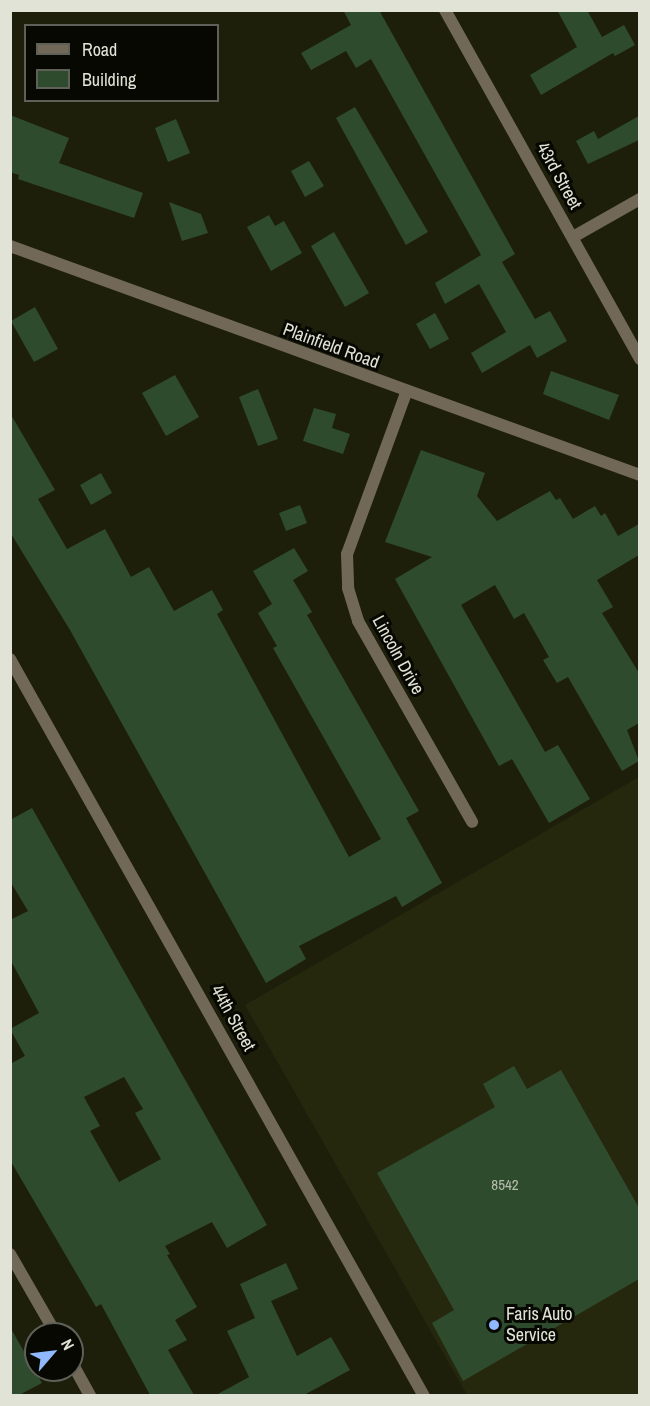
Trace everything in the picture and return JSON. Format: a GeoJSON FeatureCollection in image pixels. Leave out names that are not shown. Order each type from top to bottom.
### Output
{"type":"FeatureCollection","features":[{"type":"Feature","properties":{"kind":"street","name":"43rd Street"},"geometry":{"type":"LineString","coordinates":[[445,10],[639,359]]}},
{"type":"Feature","properties":{"kind":"street"},"geometry":{"type":"LineString","coordinates":[[573,237],[639,200]]}},
{"type":"Feature","properties":{"kind":"street","name":"Plainfield Road"},"geometry":{"type":"LineString","coordinates":[[10,246],[406,393],[639,475]]}},
{"type":"Feature","properties":{"kind":"street","name":"Lincoln Drive"},"geometry":{"type":"LineString","coordinates":[[406,393],[347,554],[348,588],[358,621],[472,822]]}},
{"type":"Feature","properties":{"kind":"street","name":"44th Street"},"geometry":{"type":"LineString","coordinates":[[10,658],[424,1395]]}},
{"type":"Feature","properties":{"kind":"street"},"geometry":{"type":"LineString","coordinates":[[10,1254],[49,1322]]}},
{"type":"Feature","properties":{"kind":"shaded area"},"geometry":{"type":"Polygon","coordinates":[[[639,777],[639,1395],[467,1395],[245,1005],[639,777]]]}},
{"type":"Feature","properties":{"kind":"building"},"geometry":{"type":"Polygon","coordinates":[[[343,10],[379,10],[515,254],[502,262],[535,319],[550,311],[567,341],[537,358],[530,345],[482,373],[471,353],[506,332],[479,284],[445,304],[435,283],[481,255],[371,59],[356,68],[346,51],[311,70],[301,53],[351,25],[343,10]]]}},
{"type":"Feature","properties":{"kind":"building"},"geometry":{"type":"Polygon","coordinates":[[[557,10],[587,10],[602,37],[624,25],[635,45],[615,56],[613,53],[541,95],[530,75],[577,47],[557,10]]]}},
{"type":"Feature","properties":{"kind":"building"},"geometry":{"type":"Polygon","coordinates":[[[355,107],[428,232],[406,245],[336,118],[355,107]]]}},
{"type":"Feature","properties":{"kind":"building"},"geometry":{"type":"Polygon","coordinates":[[[10,115],[69,138],[59,163],[143,193],[134,218],[18,179],[19,175],[10,172],[10,115]]]}},
{"type":"Feature","properties":{"kind":"building"},"geometry":{"type":"Polygon","coordinates":[[[639,116],[639,140],[588,164],[576,141],[594,131],[598,139],[639,116]]]}},
{"type":"Feature","properties":{"kind":"building"},"geometry":{"type":"Polygon","coordinates":[[[176,119],[190,153],[168,162],[155,128],[176,119]]]}},
{"type":"Feature","properties":{"kind":"building"},"geometry":{"type":"Polygon","coordinates":[[[309,161],[324,186],[305,197],[291,171],[309,161]]]}},
{"type":"Feature","properties":{"kind":"building"},"geometry":{"type":"Polygon","coordinates":[[[169,202],[201,214],[208,233],[182,241],[169,202]]]}},
{"type":"Feature","properties":{"kind":"building"},"geometry":{"type":"Polygon","coordinates":[[[269,215],[275,226],[284,221],[302,253],[271,271],[247,227],[269,215]]]}},
{"type":"Feature","properties":{"kind":"building"},"geometry":{"type":"Polygon","coordinates":[[[334,232],[369,293],[345,307],[311,246],[334,232]]]}},
{"type":"Feature","properties":{"kind":"building"},"geometry":{"type":"Polygon","coordinates":[[[35,307],[58,349],[34,362],[11,321],[35,307]]]}},
{"type":"Feature","properties":{"kind":"building"},"geometry":{"type":"Polygon","coordinates":[[[435,313],[449,339],[430,349],[416,324],[435,313]]]}},
{"type":"Feature","properties":{"kind":"building"},"geometry":{"type":"Polygon","coordinates":[[[551,371],[619,395],[609,420],[543,394],[551,371]]]}},
{"type":"Feature","properties":{"kind":"building"},"geometry":{"type":"Polygon","coordinates":[[[175,375],[199,417],[166,436],[142,393],[175,375]]]}},
{"type":"Feature","properties":{"kind":"building"},"geometry":{"type":"Polygon","coordinates":[[[258,389],[278,439],[258,446],[239,397],[258,389]]]}},
{"type":"Feature","properties":{"kind":"building"},"geometry":{"type":"Polygon","coordinates":[[[314,408],[336,414],[332,428],[350,434],[343,454],[303,441],[314,408]]]}},
{"type":"Feature","properties":{"kind":"building"},"geometry":{"type":"Polygon","coordinates":[[[10,413],[55,490],[38,499],[67,549],[105,529],[131,577],[149,567],[174,611],[212,590],[223,610],[217,614],[349,857],[381,839],[273,648],[277,646],[258,613],[272,604],[253,571],[294,548],[308,571],[293,580],[312,612],[307,615],[419,811],[406,818],[442,883],[402,907],[396,896],[299,946],[306,959],[266,983],[70,630],[10,532],[10,413]]]}},
{"type":"Feature","properties":{"kind":"building"},"geometry":{"type":"Polygon","coordinates":[[[421,450],[485,473],[477,496],[497,521],[550,491],[556,500],[560,498],[573,519],[595,506],[601,516],[605,513],[618,536],[639,524],[639,555],[597,580],[613,607],[602,613],[639,673],[639,723],[627,730],[639,761],[622,771],[568,677],[557,683],[543,660],[549,657],[524,613],[514,619],[495,585],[461,605],[545,752],[558,745],[590,799],[549,823],[512,759],[499,766],[395,579],[432,557],[385,542],[421,450]]]}},
{"type":"Feature","properties":{"kind":"building"},"geometry":{"type":"Polygon","coordinates":[[[101,473],[112,493],[91,505],[80,485],[101,473]]]}},
{"type":"Feature","properties":{"kind":"building"},"geometry":{"type":"Polygon","coordinates":[[[300,505],[307,523],[286,531],[279,513],[300,505]]]}},
{"type":"Feature","properties":{"kind":"building"},"geometry":{"type":"Polygon","coordinates":[[[32,808],[267,1225],[227,1248],[212,1222],[165,1246],[170,1254],[167,1255],[197,1307],[175,1320],[187,1340],[168,1350],[194,1395],[150,1395],[101,1304],[96,1307],[10,1160],[10,1064],[25,1056],[10,1029],[39,1013],[10,959],[10,920],[28,911],[10,881],[10,820],[32,808]],[[124,1077],[84,1097],[100,1126],[90,1131],[119,1182],[161,1159],[135,1113],[143,1109],[124,1077]]]}},
{"type":"Feature","properties":{"kind":"building"},"geometry":{"type":"Polygon","coordinates":[[[514,1066],[527,1089],[561,1070],[639,1208],[639,1279],[463,1381],[432,1323],[454,1310],[377,1173],[495,1107],[483,1084],[514,1066]]]}},
{"type":"Feature","properties":{"kind":"building"},"geometry":{"type":"Polygon","coordinates":[[[286,1263],[298,1289],[271,1301],[297,1356],[331,1337],[350,1370],[304,1395],[216,1395],[249,1377],[227,1331],[255,1318],[240,1284],[286,1263]]]}},
{"type":"Feature","properties":{"kind":"building"},"geometry":{"type":"Polygon","coordinates":[[[10,1327],[24,1352],[24,1382],[42,1383],[19,1395],[10,1395],[10,1327]]]}},
{"type":"Feature","properties":{"kind":"place","name":"Faris Auto Service"},"geometry":{"type":"Point","coordinates":[494,1325]}}]}
